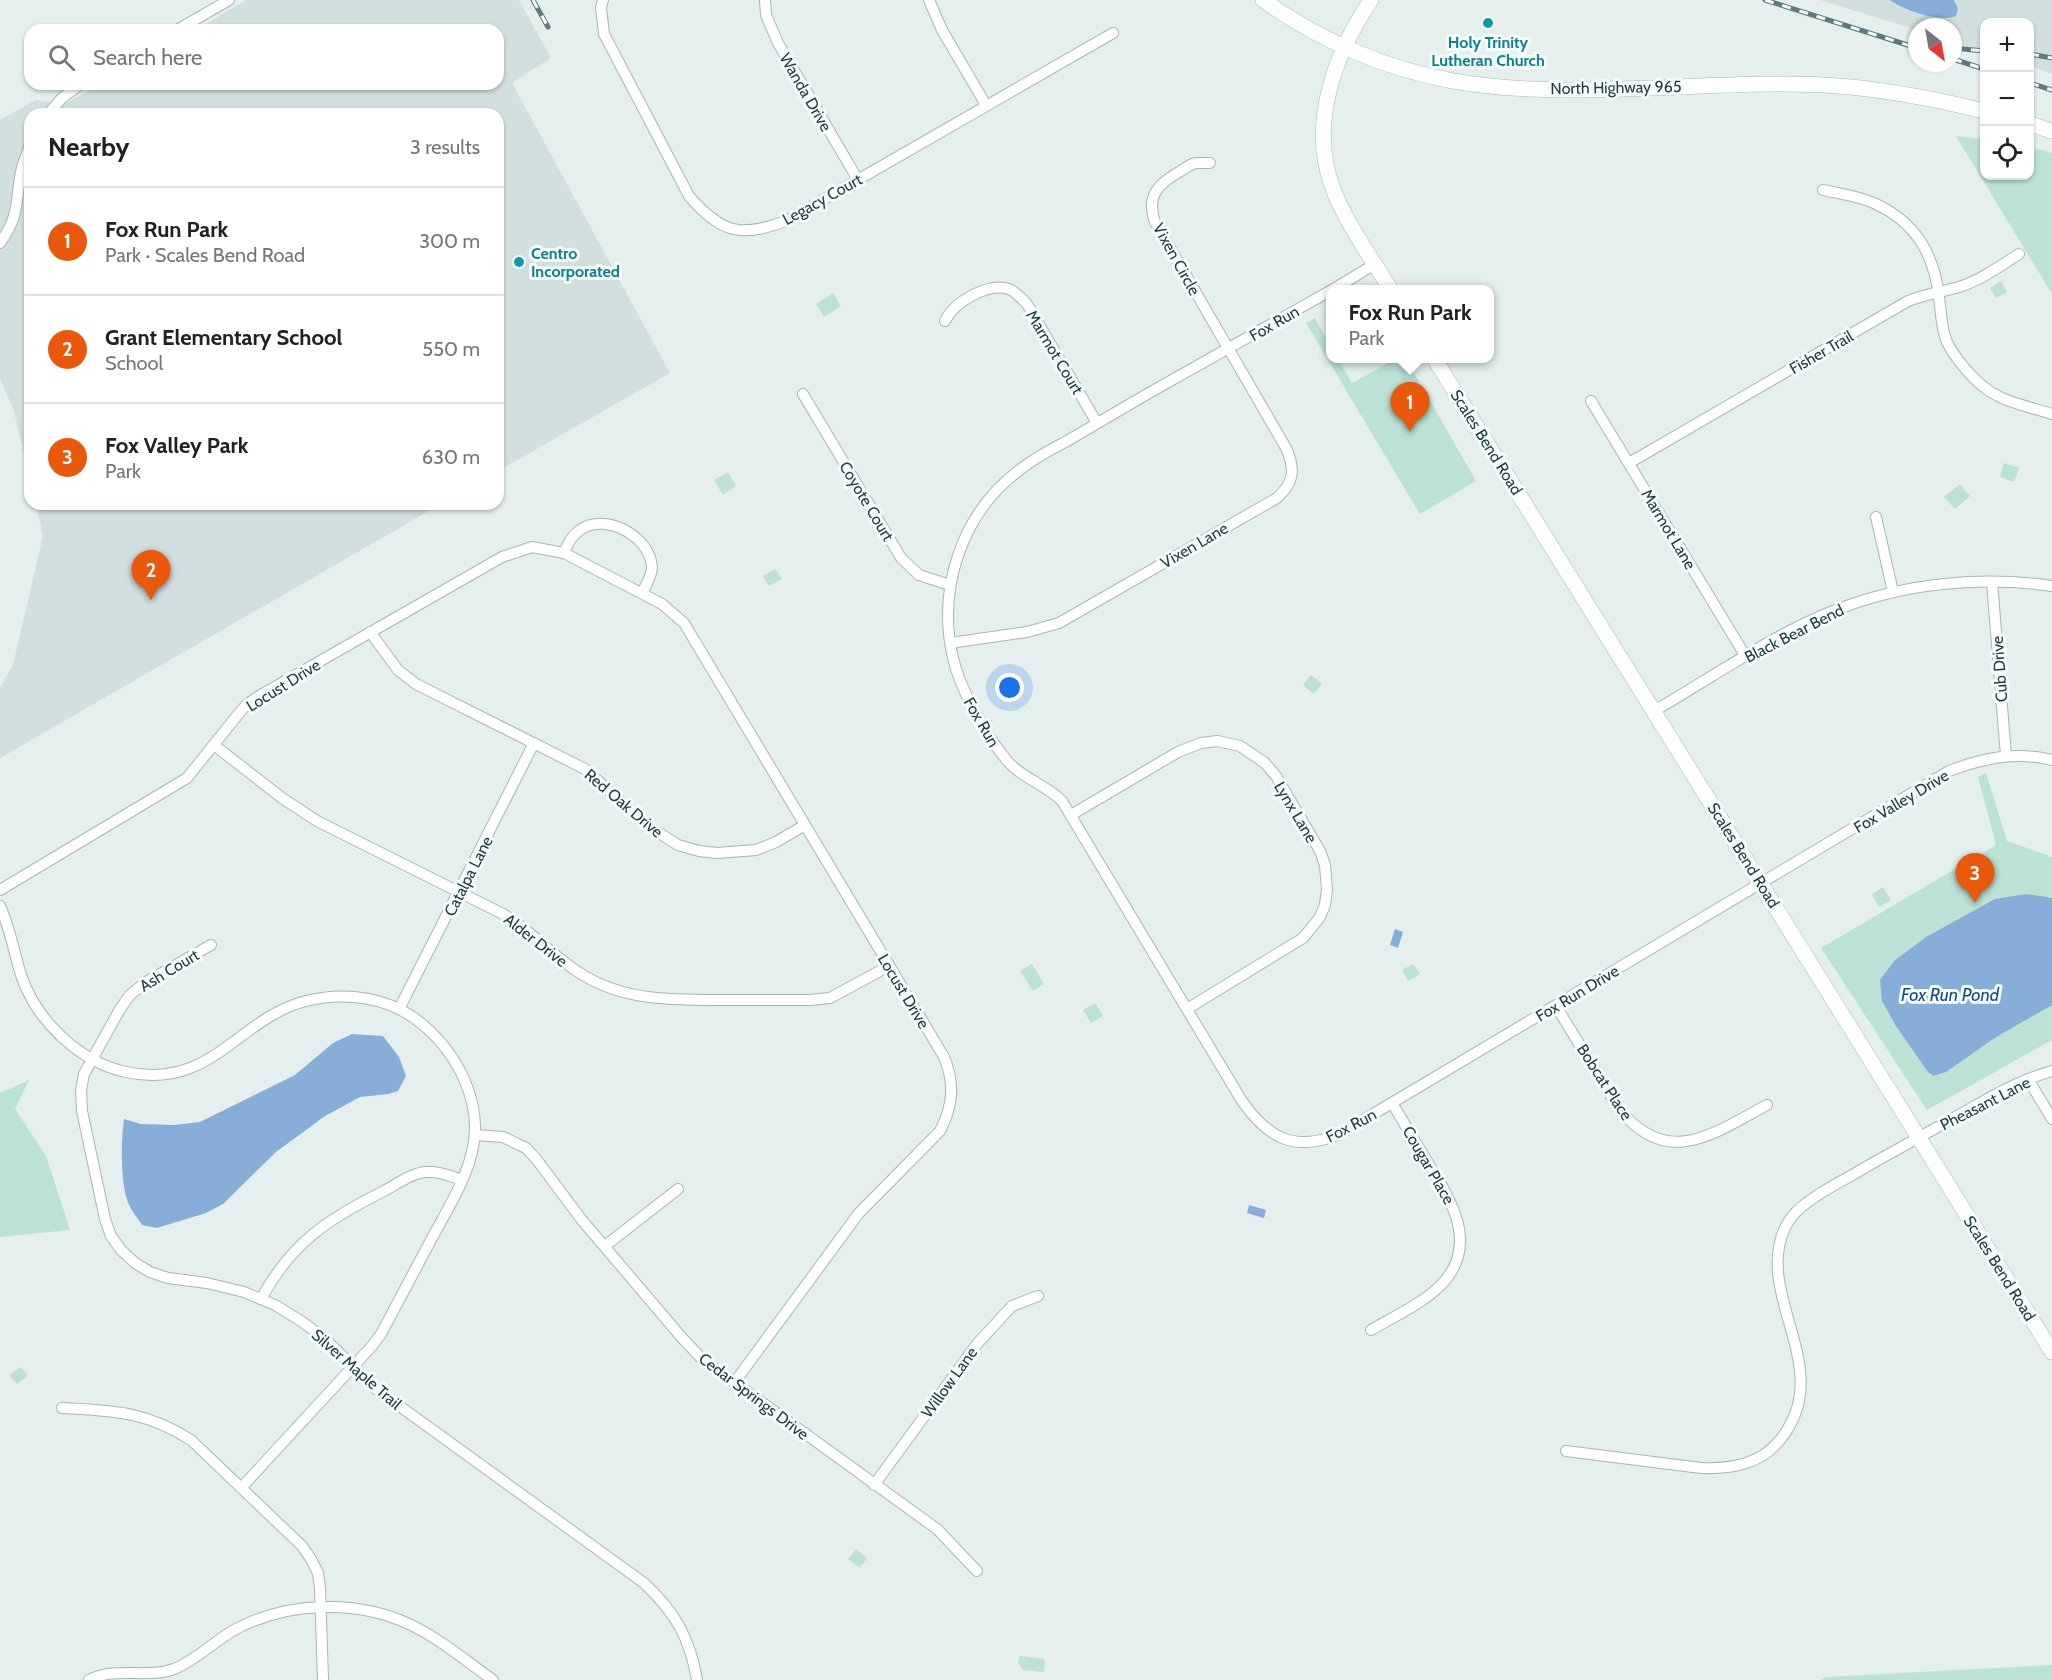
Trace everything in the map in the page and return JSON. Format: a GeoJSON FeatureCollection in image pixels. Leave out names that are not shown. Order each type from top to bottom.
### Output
{"type":"FeatureCollection","features":[{"type":"Feature","properties":{"kind":"street"},"geometry":{"type":"LineString","coordinates":[[187,24],[229,0]]}},
{"type":"Feature","properties":{"kind":"street","name":"Legacy Court"},"geometry":{"type":"LineString","coordinates":[[603,0],[601,8],[604,34],[688,196],[720,225],[742,231],[765,229],[788,220],[1113,33]]}},
{"type":"Feature","properties":{"kind":"street","name":"Wanda Drive"},"geometry":{"type":"LineString","coordinates":[[765,0],[766,15],[778,43],[858,180]]}},
{"type":"Feature","properties":{"kind":"street"},"geometry":{"type":"LineString","coordinates":[[929,0],[942,30],[986,105]]}},
{"type":"Feature","properties":{"kind":"street","name":"North Highway 965"},"geometry":{"type":"LineString","coordinates":[[1263,0],[1291,19],[1345,47],[1398,67],[1441,79],[1491,86],[1560,89],[1822,85],[1901,93],[1980,110]]}},
{"type":"Feature","properties":{"kind":"street"},"geometry":{"type":"LineString","coordinates":[[1371,0],[1345,47],[1329,91],[1324,110],[1324,156],[1333,188],[1388,285]]}},
{"type":"Feature","properties":{"kind":"street"},"geometry":{"type":"LineString","coordinates":[[53,108],[73,90]]}},
{"type":"Feature","properties":{"kind":"street"},"geometry":{"type":"LineString","coordinates":[[2034,125],[2052,131]]}},
{"type":"Feature","properties":{"kind":"street"},"geometry":{"type":"LineString","coordinates":[[0,243],[12,225],[16,213],[24,163]]}},
{"type":"Feature","properties":{"kind":"street","name":"Vixen Circle"},"geometry":{"type":"LineString","coordinates":[[1210,164],[1193,163],[1163,181],[1156,190],[1152,201],[1152,211],[1155,222],[1228,349]]}},
{"type":"Feature","properties":{"kind":"street"},"geometry":{"type":"LineString","coordinates":[[1823,190],[1861,198],[1905,222],[1928,252],[1935,268],[1946,341],[1967,370],[1988,390],[2004,399],[2052,414]]}},
{"type":"Feature","properties":{"kind":"street","name":"Fisher Trail"},"geometry":{"type":"LineString","coordinates":[[1629,463],[1908,301],[1978,279],[2019,254]]}},
{"type":"Feature","properties":{"kind":"street","name":"Fox Run"},"geometry":{"type":"LineString","coordinates":[[1340,285],[1376,264]]}},
{"type":"Feature","properties":{"kind":"street","name":"Marmot Court"},"geometry":{"type":"LineString","coordinates":[[945,321],[952,310],[987,289],[1000,288],[1013,291],[1027,304],[1097,423]]}},
{"type":"Feature","properties":{"kind":"street","name":"Fox Run"},"geometry":{"type":"LineString","coordinates":[[1326,293],[1032,460],[1000,487],[974,520],[965,536],[950,585],[948,614],[950,643],[963,688],[999,750],[1018,771],[1052,791],[1071,814],[1187,1010],[1255,1119],[1264,1128],[1278,1136],[1308,1143],[1338,1135],[1392,1103]]}},
{"type":"Feature","properties":{"kind":"street","name":"Vixen Lane"},"geometry":{"type":"LineString","coordinates":[[950,643],[1027,632],[1059,623],[1277,498],[1285,491],[1293,471],[1292,461],[1228,349]]}},
{"type":"Feature","properties":{"kind":"street","name":"Scales Bend Road"},"geometry":{"type":"LineString","coordinates":[[1437,363],[2052,1352]]}},
{"type":"Feature","properties":{"kind":"street","name":"Coyote Court"},"geometry":{"type":"LineString","coordinates":[[803,394],[901,558],[919,575],[950,585]]}},
{"type":"Feature","properties":{"kind":"street","name":"Marmot Lane"},"geometry":{"type":"LineString","coordinates":[[1591,401],[1746,657]]}},
{"type":"Feature","properties":{"kind":"street"},"geometry":{"type":"LineString","coordinates":[[1876,517],[1893,592]]}},
{"type":"Feature","properties":{"kind":"street"},"geometry":{"type":"LineString","coordinates":[[564,554],[573,536],[587,526],[611,525],[623,529],[633,534],[641,543],[652,566],[650,577],[642,593]]}},
{"type":"Feature","properties":{"kind":"street","name":"Locust Drive"},"geometry":{"type":"LineString","coordinates":[[0,890],[174,788],[187,778],[241,711],[259,696],[502,557],[532,547],[564,554],[662,604],[684,623],[944,1057],[950,1071],[952,1086],[948,1116],[940,1131],[860,1214],[734,1383]]}},
{"type":"Feature","properties":{"kind":"street","name":"Black Bear Bend"},"geometry":{"type":"LineString","coordinates":[[1654,711],[1814,619],[1841,608],[1893,592],[1939,585],[1992,582],[2052,586]]}},
{"type":"Feature","properties":{"kind":"street","name":"Cub Drive"},"geometry":{"type":"LineString","coordinates":[[1992,582],[2006,756]]}},
{"type":"Feature","properties":{"kind":"street","name":"Red Oak Drive"},"geometry":{"type":"LineString","coordinates":[[370,633],[398,670],[416,684],[585,769],[648,826],[678,845],[717,853],[756,850],[776,842],[805,825]]}},
{"type":"Feature","properties":{"kind":"street","name":"Lynx Lane"},"geometry":{"type":"LineString","coordinates":[[1071,814],[1178,752],[1201,743],[1217,741],[1240,746],[1265,763],[1320,851],[1325,865],[1327,890],[1320,917],[1303,938],[1187,1010]]}},
{"type":"Feature","properties":{"kind":"street","name":"Catalpa Lane"},"geometry":{"type":"LineString","coordinates":[[399,1009],[534,742]]}},
{"type":"Feature","properties":{"kind":"street","name":"Alder Drive"},"geometry":{"type":"LineString","coordinates":[[214,745],[282,798],[317,821],[522,925],[559,958],[584,976],[638,996],[666,1000],[830,998],[889,966]]}},
{"type":"Feature","properties":{"kind":"street","name":"Fox Valley Drive"},"geometry":{"type":"LineString","coordinates":[[1762,884],[1949,771],[1985,759],[2006,756],[2052,759]]}},
{"type":"Feature","properties":{"kind":"street","name":"Fox Run Drive"},"geometry":{"type":"LineString","coordinates":[[1392,1103],[1762,884]]}},
{"type":"Feature","properties":{"kind":"street"},"geometry":{"type":"LineString","coordinates":[[0,906],[5,916],[21,976],[32,999],[52,1027],[69,1043],[107,1066],[127,1072],[167,1074],[186,1070],[222,1052],[267,1018],[283,1009],[305,1001],[327,998],[364,998],[399,1009],[433,1033],[447,1049],[466,1084],[472,1104],[475,1135],[472,1153],[462,1180],[381,1334],[242,1487]]}},
{"type":"Feature","properties":{"kind":"street","name":"Ash Court"},"geometry":{"type":"LineString","coordinates":[[92,1058],[130,995],[146,982],[211,945]]}},
{"type":"Feature","properties":{"kind":"street","name":"Bobcat Place"},"geometry":{"type":"LineString","coordinates":[[1556,1006],[1619,1109],[1629,1121],[1647,1134],[1672,1142],[1699,1140],[1767,1106]]}},
{"type":"Feature","properties":{"kind":"street","name":"Silver Maple Trail"},"geometry":{"type":"LineString","coordinates":[[92,1058],[84,1074],[81,1090],[82,1111],[105,1219],[111,1236],[128,1256],[150,1272],[168,1278],[207,1283],[244,1292],[274,1305],[309,1326],[376,1389],[644,1583],[662,1600],[676,1619],[687,1641],[697,1680]]}},
{"type":"Feature","properties":{"kind":"street","name":"Pheasant Lane"},"geometry":{"type":"LineString","coordinates":[[1566,1451],[1722,1469],[1748,1463],[1777,1444],[1787,1432],[1795,1416],[1801,1390],[1798,1358],[1779,1274],[1779,1256],[1784,1230],[1797,1212],[1808,1202],[1918,1137],[2007,1088],[2052,1071]]}},
{"type":"Feature","properties":{"kind":"street"},"geometry":{"type":"LineString","coordinates":[[2028,1079],[2052,1119]]}},
{"type":"Feature","properties":{"kind":"street","name":"Cougar Place"},"geometry":{"type":"LineString","coordinates":[[1371,1330],[1418,1303],[1443,1283],[1456,1262],[1460,1238],[1456,1212],[1392,1103]]}},
{"type":"Feature","properties":{"kind":"street","name":"Cedar Springs Drive"},"geometry":{"type":"LineString","coordinates":[[475,1135],[503,1137],[526,1148],[581,1219],[702,1359],[937,1529],[977,1571]]}},
{"type":"Feature","properties":{"kind":"street"},"geometry":{"type":"LineString","coordinates":[[261,1299],[294,1250],[310,1234],[351,1207],[424,1172],[438,1172],[462,1180]]}},
{"type":"Feature","properties":{"kind":"street"},"geometry":{"type":"LineString","coordinates":[[605,1246],[678,1189]]}},
{"type":"Feature","properties":{"kind":"street","name":"Willow Lane"},"geometry":{"type":"LineString","coordinates":[[874,1485],[988,1331],[1012,1306],[1038,1296]]}},
{"type":"Feature","properties":{"kind":"street"},"geometry":{"type":"LineString","coordinates":[[62,1408],[117,1411],[156,1420],[174,1429],[191,1440],[302,1546],[318,1573],[324,1680]]}},
{"type":"Feature","properties":{"kind":"street"},"geometry":{"type":"LineString","coordinates":[[88,1680],[116,1672],[171,1670],[189,1662],[235,1629],[265,1616],[292,1610],[321,1608],[349,1608],[408,1624],[431,1636],[493,1680]]}},
{"type":"Feature","properties":{"kind":"shaded area"},"geometry":{"type":"Polygon","coordinates":[[[246,0],[519,0],[551,58],[512,83],[670,373],[504,468],[504,108],[24,108],[24,454],[13,408],[0,379],[0,120],[36,100],[63,105],[90,90],[504,90],[504,24],[206,24],[246,0]]]}},
{"type":"Feature","properties":{"kind":"shaded area"},"geometry":{"type":"Polygon","coordinates":[[[1820,0],[2052,0],[2052,73],[2034,67],[2034,18],[1980,18],[1980,51],[1962,45],[1962,18],[1908,18],[1908,27],[1820,0]]]}},
{"type":"Feature","properties":{"kind":"shaded area"},"geometry":{"type":"Polygon","coordinates":[[[37,510],[431,510],[0,758],[0,687],[13,665],[43,536],[37,510]]]}},
{"type":"Feature","properties":{"kind":"green space"},"geometry":{"type":"Polygon","coordinates":[[[1956,136],[1980,139],[1980,176],[1956,136]]]}},
{"type":"Feature","properties":{"kind":"green space"},"geometry":{"type":"Polygon","coordinates":[[[2034,148],[2052,153],[2052,294],[1983,180],[2034,180],[2034,148]]]}},
{"type":"Feature","properties":{"kind":"green space"},"geometry":{"type":"Polygon","coordinates":[[[2001,281],[2007,292],[1996,298],[1990,288],[2001,281]]]}},
{"type":"Feature","properties":{"kind":"green space"},"geometry":{"type":"Polygon","coordinates":[[[833,293],[841,306],[824,317],[816,304],[833,293]]]}},
{"type":"Feature","properties":{"kind":"green space"},"geometry":{"type":"Polygon","coordinates":[[[1315,318],[1326,339],[1326,357],[1306,323],[1315,318]]]}},
{"type":"Feature","properties":{"kind":"green space"},"geometry":{"type":"Polygon","coordinates":[[[1330,363],[1340,363],[1352,383],[1388,363],[1408,363],[1476,481],[1420,514],[1330,363]]]}},
{"type":"Feature","properties":{"kind":"green space"},"geometry":{"type":"Polygon","coordinates":[[[2004,463],[2019,468],[2014,482],[2000,477],[2004,463]]]}},
{"type":"Feature","properties":{"kind":"green space"},"geometry":{"type":"Polygon","coordinates":[[[728,472],[736,486],[723,495],[714,480],[728,472]]]}},
{"type":"Feature","properties":{"kind":"green space"},"geometry":{"type":"Polygon","coordinates":[[[1960,484],[1970,496],[1955,509],[1944,497],[1960,484]]]}},
{"type":"Feature","properties":{"kind":"green space"},"geometry":{"type":"Polygon","coordinates":[[[775,569],[782,579],[769,586],[763,576],[775,569]]]}},
{"type":"Feature","properties":{"kind":"green space"},"geometry":{"type":"Polygon","coordinates":[[[1311,675],[1322,684],[1314,694],[1303,685],[1311,675]]]}},
{"type":"Feature","properties":{"kind":"green space"},"geometry":{"type":"Polygon","coordinates":[[[1986,773],[2007,841],[2052,857],[2052,1040],[1927,1110],[1821,948],[1996,845],[1978,777],[1986,773]]]}},
{"type":"Feature","properties":{"kind":"green space"},"geometry":{"type":"Polygon","coordinates":[[[1883,887],[1891,900],[1879,907],[1872,894],[1883,887]]]}},
{"type":"Feature","properties":{"kind":"green space"},"geometry":{"type":"Polygon","coordinates":[[[1032,964],[1044,984],[1033,991],[1020,971],[1032,964]]]}},
{"type":"Feature","properties":{"kind":"green space"},"geometry":{"type":"Polygon","coordinates":[[[1413,964],[1420,974],[1408,981],[1402,970],[1413,964]]]}},
{"type":"Feature","properties":{"kind":"green space"},"geometry":{"type":"Polygon","coordinates":[[[1095,1003],[1103,1016],[1091,1023],[1083,1010],[1095,1003]]]}},
{"type":"Feature","properties":{"kind":"green space"},"geometry":{"type":"Polygon","coordinates":[[[29,1080],[15,1109],[46,1156],[70,1230],[0,1237],[0,1093],[29,1080]]]}},
{"type":"Feature","properties":{"kind":"green space"},"geometry":{"type":"Polygon","coordinates":[[[21,1367],[28,1376],[17,1384],[9,1375],[21,1367]]]}},
{"type":"Feature","properties":{"kind":"green space"},"geometry":{"type":"Polygon","coordinates":[[[856,1549],[867,1558],[860,1568],[848,1559],[856,1549]]]}},
{"type":"Feature","properties":{"kind":"green space"},"geometry":{"type":"Polygon","coordinates":[[[1020,1656],[1045,1659],[1044,1672],[1023,1670],[1018,1663],[1020,1656]]]}},
{"type":"Feature","properties":{"kind":"green space"},"geometry":{"type":"Polygon","coordinates":[[[2052,1665],[2052,1680],[1821,1680],[1826,1677],[2052,1665]]]}},
{"type":"Feature","properties":{"kind":"water"},"geometry":{"type":"Polygon","coordinates":[[[1890,0],[1954,0],[1958,9],[1956,16],[1941,18],[1890,0]]]}},
{"type":"Feature","properties":{"kind":"water","name":"Fox Run Pond"},"geometry":{"type":"Polygon","coordinates":[[[2027,894],[2052,898],[2052,1005],[1996,1037],[1946,1072],[1933,1076],[1896,1026],[1882,1001],[1880,980],[1894,961],[1926,937],[1995,899],[2027,894]]]}},
{"type":"Feature","properties":{"kind":"water"},"geometry":{"type":"Polygon","coordinates":[[[1395,929],[1403,932],[1398,948],[1390,945],[1395,929]]]}},
{"type":"Feature","properties":{"kind":"water"},"geometry":{"type":"Polygon","coordinates":[[[352,1034],[383,1036],[399,1057],[406,1076],[398,1091],[360,1097],[325,1116],[276,1152],[223,1204],[206,1213],[157,1228],[142,1225],[129,1205],[124,1186],[122,1151],[124,1119],[141,1124],[174,1125],[200,1122],[295,1075],[333,1043],[352,1034]]]}},
{"type":"Feature","properties":{"kind":"water"},"geometry":{"type":"Polygon","coordinates":[[[1249,1205],[1266,1210],[1264,1218],[1247,1213],[1249,1205]]]}},
{"type":"Feature","properties":{"kind":"railway"},"geometry":{"type":"LineString","coordinates":[[533,0],[548,27]]}},
{"type":"Feature","properties":{"kind":"railway"},"geometry":{"type":"LineString","coordinates":[[1765,0],[1908,45]]}},
{"type":"Feature","properties":{"kind":"railway"},"geometry":{"type":"LineString","coordinates":[[1962,49],[1980,51]]}},
{"type":"Feature","properties":{"kind":"railway"},"geometry":{"type":"LineString","coordinates":[[2034,55],[2052,58]]}},
{"type":"Feature","properties":{"kind":"railway"},"geometry":{"type":"LineString","coordinates":[[1962,62],[1980,68]]}},
{"type":"Feature","properties":{"kind":"railway"},"geometry":{"type":"LineString","coordinates":[[2034,84],[2052,90]]}},
{"type":"Feature","properties":{"kind":"place","name":"Holy Trinity Lutheran Church"},"geometry":{"type":"Point","coordinates":[1488,23]}},
{"type":"Feature","properties":{"kind":"place","name":"Centro Incorporated"},"geometry":{"type":"Point","coordinates":[519,262]}},
{"type":"Feature","properties":{"kind":"place","name":"Fox Run Park"},"geometry":{"type":"Point","coordinates":[1410,432]}},
{"type":"Feature","properties":{"kind":"place","name":"Grant Elementary School"},"geometry":{"type":"Point","coordinates":[151,600]}},
{"type":"Feature","properties":{"kind":"place","name":"Fox Valley Park"},"geometry":{"type":"Point","coordinates":[1975,903]}}]}
